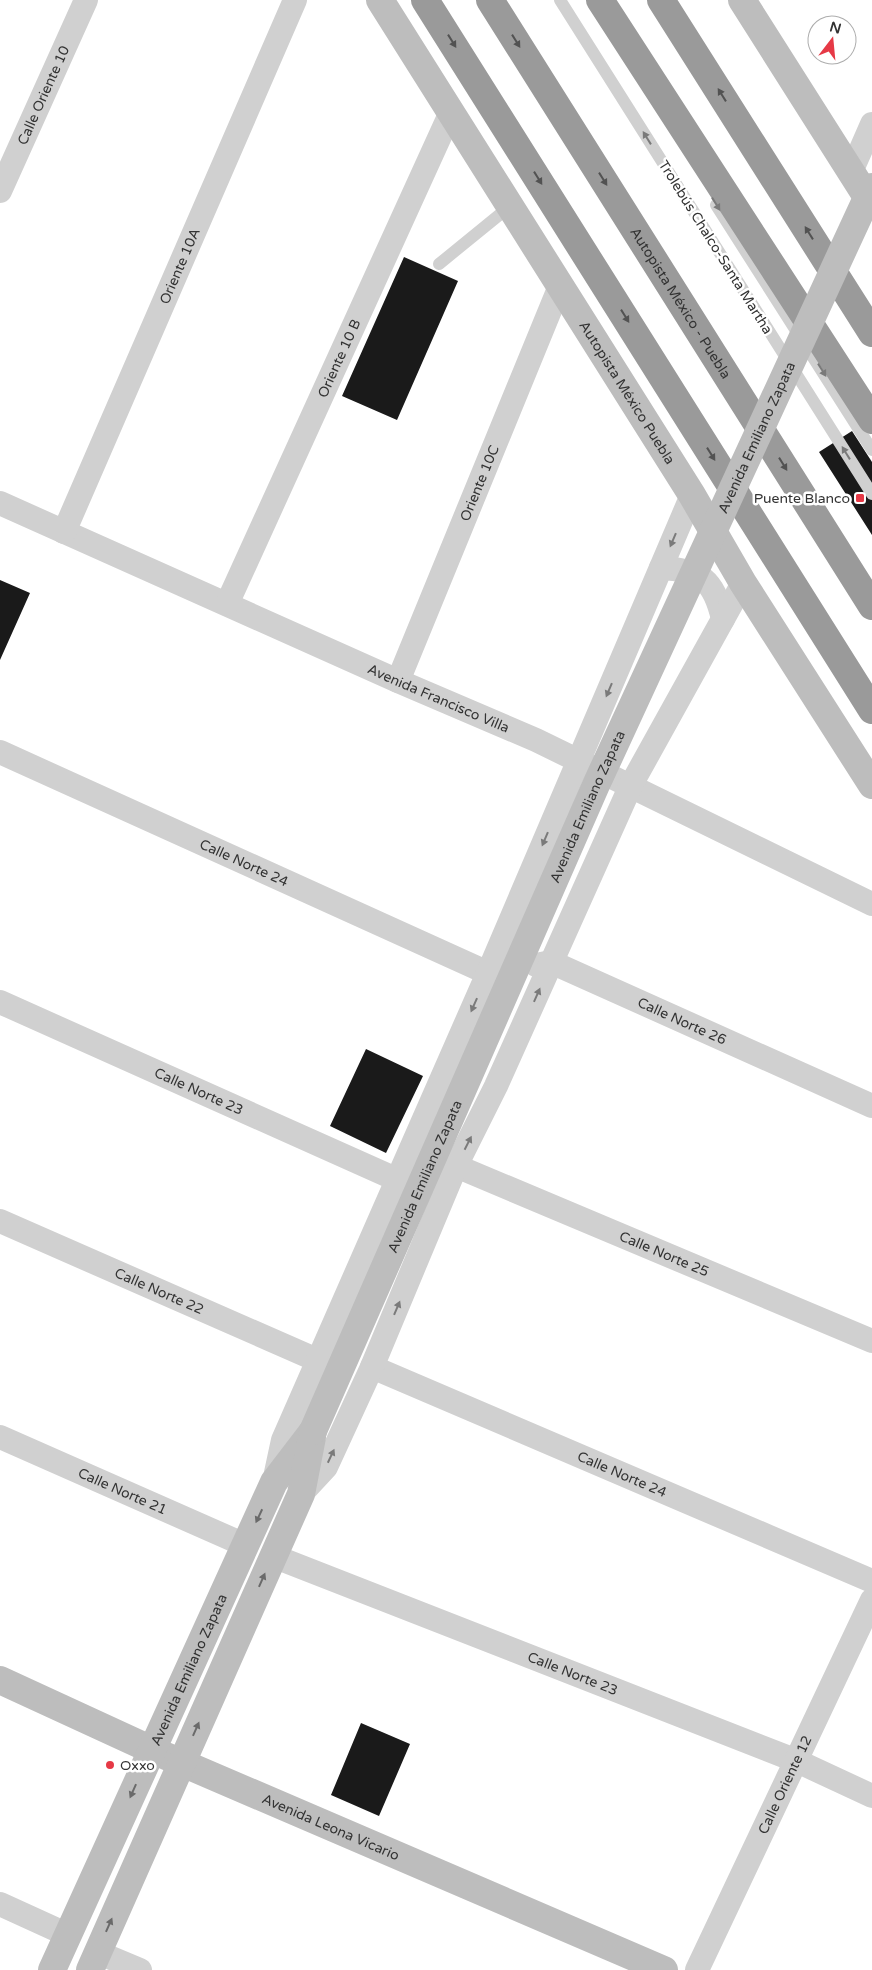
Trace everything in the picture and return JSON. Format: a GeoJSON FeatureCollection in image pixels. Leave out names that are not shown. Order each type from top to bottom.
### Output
{"type":"FeatureCollection","features":[{"type":"Feature","properties":{"kind":"highway"},"geometry":{"type":"LineString","coordinates":[[426,0],[872,710]]}},
{"type":"Feature","properties":{"kind":"highway","name":"Autopista México - Puebla"},"geometry":{"type":"LineString","coordinates":[[490,0],[872,606]]}},
{"type":"Feature","properties":{"kind":"highway"},"geometry":{"type":"LineString","coordinates":[[600,0],[872,420]]}},
{"type":"Feature","properties":{"kind":"highway"},"geometry":{"type":"LineString","coordinates":[[662,0],[872,333]]}},
{"type":"Feature","properties":{"kind":"street","name":"Calle Oriente 10"},"geometry":{"type":"LineString","coordinates":[[0,191],[86,0]]}},
{"type":"Feature","properties":{"kind":"street","name":"Oriente 10A"},"geometry":{"type":"LineString","coordinates":[[64,532],[295,0]]}},
{"type":"Feature","properties":{"kind":"street","name":"Autopista México Puebla"},"geometry":{"type":"LineString","coordinates":[[380,0],[692,495],[743,584],[872,785]]}},
{"type":"Feature","properties":{"kind":"street"},"geometry":{"type":"LineString","coordinates":[[742,0],[861,179],[872,205]]}},
{"type":"Feature","properties":{"kind":"street","name":"Oriente 10 B"},"geometry":{"type":"LineString","coordinates":[[227,604],[451,112]]}},
{"type":"Feature","properties":{"kind":"street"},"geometry":{"type":"LineString","coordinates":[[861,179],[870,132]]}},
{"type":"Feature","properties":{"kind":"street","name":"Avenida Emiliano Zapata"},"geometry":{"type":"LineString","coordinates":[[94,1961],[301,1494],[313,1431],[861,179]]}},
{"type":"Feature","properties":{"kind":"street","name":"Oriente 10C"},"geometry":{"type":"LineString","coordinates":[[398,681],[560,286]]}},
{"type":"Feature","properties":{"kind":"street"},"geometry":{"type":"LineString","coordinates":[[274,1482],[283,1440],[488,973],[692,495]]}},
{"type":"Feature","properties":{"kind":"street","name":"Avenida Francisco Villa"},"geometry":{"type":"LineString","coordinates":[[0,503],[398,681],[536,740],[579,762],[632,785],[872,904]]}},
{"type":"Feature","properties":{"kind":"street"},"geometry":{"type":"LineString","coordinates":[[661,568],[684,569],[704,579],[718,597],[723,619]]}},
{"type":"Feature","properties":{"kind":"street"},"geometry":{"type":"LineString","coordinates":[[301,1494],[326,1467],[372,1367],[456,1166],[496,1086],[632,785],[743,584]]}},
{"type":"Feature","properties":{"kind":"street","name":"Calle Norte 24"},"geometry":{"type":"LineString","coordinates":[[0,752],[488,973]]}},
{"type":"Feature","properties":{"kind":"street"},"geometry":{"type":"LineString","coordinates":[[488,973],[551,962]]}},
{"type":"Feature","properties":{"kind":"street","name":"Calle Norte 26"},"geometry":{"type":"LineString","coordinates":[[551,962],[872,1106]]}},
{"type":"Feature","properties":{"kind":"street","name":"Calle Norte 23"},"geometry":{"type":"LineString","coordinates":[[0,1002],[398,1180]]}},
{"type":"Feature","properties":{"kind":"street","name":"Calle Norte 25"},"geometry":{"type":"LineString","coordinates":[[456,1166],[872,1341]]}},
{"type":"Feature","properties":{"kind":"street","name":"Calle Norte 22"},"geometry":{"type":"LineString","coordinates":[[0,1221],[318,1360]]}},
{"type":"Feature","properties":{"kind":"street","name":"Calle Norte 24"},"geometry":{"type":"LineString","coordinates":[[372,1367],[872,1581]]}},
{"type":"Feature","properties":{"kind":"street","name":"Avenida Emiliano Zapata"},"geometry":{"type":"LineString","coordinates":[[52,1970],[274,1482],[313,1431]]}},
{"type":"Feature","properties":{"kind":"street","name":"Calle Norte 21"},"geometry":{"type":"LineString","coordinates":[[0,1437],[245,1545]]}},
{"type":"Feature","properties":{"kind":"street","name":"Calle Norte 23"},"geometry":{"type":"LineString","coordinates":[[273,1556],[796,1761],[872,1796]]}},
{"type":"Feature","properties":{"kind":"street","name":"Calle Oriente 12"},"geometry":{"type":"LineString","coordinates":[[697,1970],[872,1600]]}},
{"type":"Feature","properties":{"kind":"street","name":"Avenida Leona Vicario"},"geometry":{"type":"LineString","coordinates":[[0,1680],[152,1750],[664,1970]]}},
{"type":"Feature","properties":{"kind":"street"},"geometry":{"type":"LineString","coordinates":[[0,1904],[68,1935]]}},
{"type":"Feature","properties":{"kind":"street"},"geometry":{"type":"LineString","coordinates":[[94,1961],[140,1970]]}},
{"type":"Feature","properties":{"kind":"lane","name":"Trolebús Chalco-Santa Martha"},"geometry":{"type":"LineString","coordinates":[[560,0],[872,494]]}},
{"type":"Feature","properties":{"kind":"lane"},"geometry":{"type":"LineString","coordinates":[[586,0],[676,142]]}},
{"type":"Feature","properties":{"kind":"lane"},"geometry":{"type":"LineString","coordinates":[[708,192],[872,450]]}},
{"type":"Feature","properties":{"kind":"lane"},"geometry":{"type":"LineString","coordinates":[[439,264],[509,207]]}},
{"type":"Feature","properties":{"kind":"building"},"geometry":{"type":"Polygon","coordinates":[[[404,257],[458,281],[397,420],[342,396],[404,257]]]}},
{"type":"Feature","properties":{"kind":"building","name":"Puente Blanco"},"geometry":{"type":"Polygon","coordinates":[[[852,431],[872,462],[872,535],[819,452],[852,431]]]}},
{"type":"Feature","properties":{"kind":"building"},"geometry":{"type":"Polygon","coordinates":[[[0,580],[30,593],[0,660],[0,580]]]}},
{"type":"Feature","properties":{"kind":"building"},"geometry":{"type":"Polygon","coordinates":[[[366,1049],[423,1076],[386,1153],[330,1126],[366,1049]]]}},
{"type":"Feature","properties":{"kind":"building"},"geometry":{"type":"Polygon","coordinates":[[[361,1723],[410,1744],[379,1816],[331,1795],[361,1723]]]}},
{"type":"Feature","properties":{"kind":"place","name":"Puente Blanco"},"geometry":{"type":"Point","coordinates":[860,498]}},
{"type":"Feature","properties":{"kind":"place","name":"Oxxo"},"geometry":{"type":"Point","coordinates":[110,1765]}}]}
